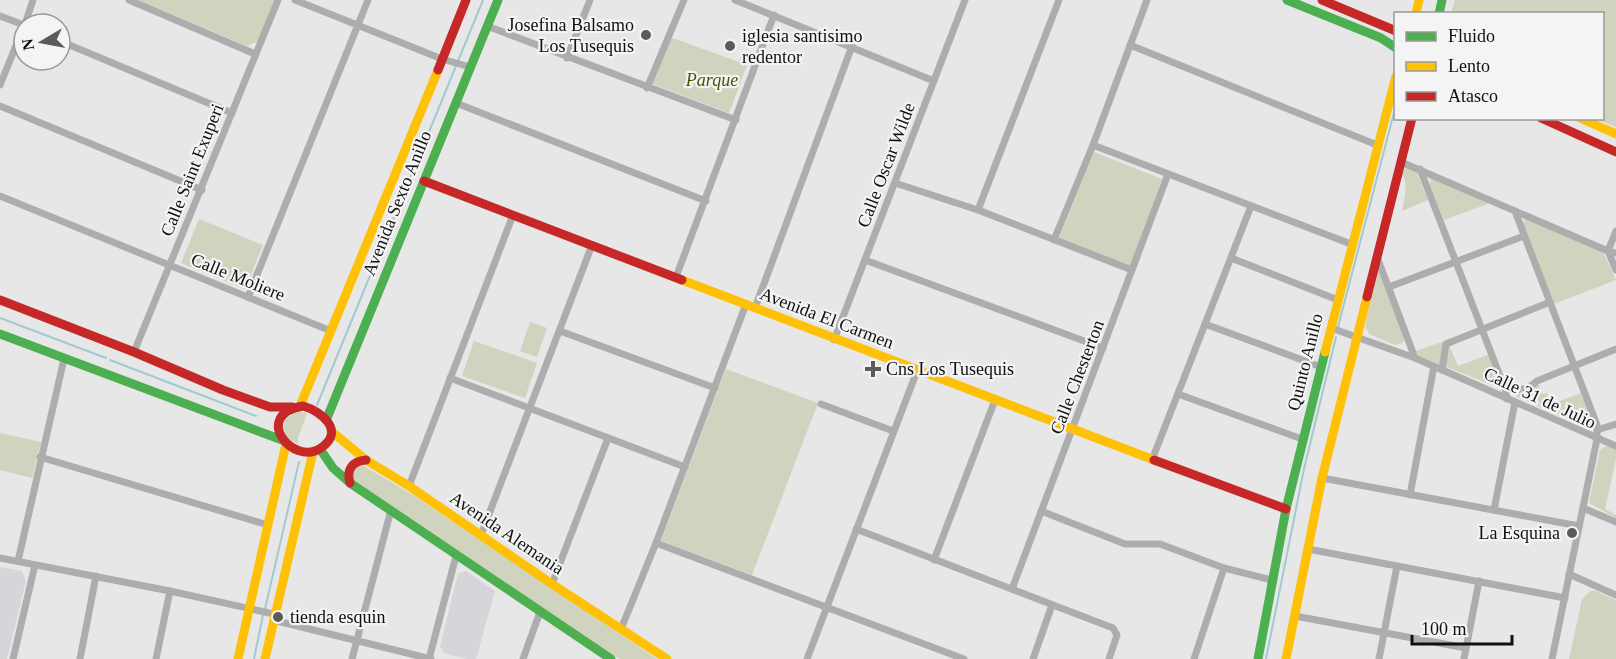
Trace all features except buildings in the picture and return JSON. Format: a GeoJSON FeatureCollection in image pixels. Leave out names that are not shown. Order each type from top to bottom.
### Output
{"type":"FeatureCollection","features":[{"type":"Feature","properties":{"kind":"main road","name":"Avenida Sexto Anillo"},"geometry":{"type":"LineString","coordinates":[[296,406],[331,331],[446,60],[466,0]]}},
{"type":"Feature","properties":{"kind":"main road","name":"Avenida Sexto Anillo"},"geometry":{"type":"LineString","coordinates":[[327,418],[456,103],[467,66],[498,0]]}},
{"type":"Feature","properties":{"kind":"main road"},"geometry":{"type":"LineString","coordinates":[[1287,0],[1381,38],[1394,47]]}},
{"type":"Feature","properties":{"kind":"main road"},"geometry":{"type":"LineString","coordinates":[[1322,0],[1394,31]]}},
{"type":"Feature","properties":{"kind":"main road","name":"Quinto Anillo"},"geometry":{"type":"LineString","coordinates":[[1258,659],[1286,509],[1302,439],[1394,80]]}},
{"type":"Feature","properties":{"kind":"main road"},"geometry":{"type":"LineString","coordinates":[[1286,659],[1322,478],[1412,120]]}},
{"type":"Feature","properties":{"kind":"main road"},"geometry":{"type":"LineString","coordinates":[[1544,120],[1616,152]]}},
{"type":"Feature","properties":{"kind":"main road"},"geometry":{"type":"LineString","coordinates":[[1584,120],[1616,134]]}},
{"type":"Feature","properties":{"kind":"main road","name":"Avenida El Carmen"},"geometry":{"type":"LineString","coordinates":[[424,181],[834,340],[1286,509]]}},
{"type":"Feature","properties":{"kind":"main road"},"geometry":{"type":"LineString","coordinates":[[0,300],[261,404],[270,407],[296,406],[318,410],[327,418],[331,431],[328,441],[316,451],[273,617],[265,659]]}},
{"type":"Feature","properties":{"kind":"main road"},"geometry":{"type":"LineString","coordinates":[[0,334],[284,442],[296,450],[316,451],[350,483],[611,659]]}},
{"type":"Feature","properties":{"kind":"main road"},"geometry":{"type":"LineString","coordinates":[[238,659],[284,442],[278,429],[279,421],[285,411],[296,406]]}},
{"type":"Feature","properties":{"kind":"main road","name":"Avenida Alemania"},"geometry":{"type":"LineString","coordinates":[[331,431],[366,460],[409,486],[667,659]]}},
{"type":"Feature","properties":{"kind":"main road"},"geometry":{"type":"LineString","coordinates":[[350,483],[348,476],[352,465],[358,460],[366,460]]}},
{"type":"Feature","properties":{"kind":"street"},"geometry":{"type":"LineString","coordinates":[[129,0],[255,54]]}},
{"type":"Feature","properties":{"kind":"street","name":"Calle Saint Exuperi"},"geometry":{"type":"LineString","coordinates":[[134,352],[278,0]]}},
{"type":"Feature","properties":{"kind":"street"},"geometry":{"type":"LineString","coordinates":[[294,0],[446,60],[467,66]]}},
{"type":"Feature","properties":{"kind":"street"},"geometry":{"type":"LineString","coordinates":[[248,297],[369,0]]}},
{"type":"Feature","properties":{"kind":"street"},"geometry":{"type":"LineString","coordinates":[[567,58],[590,0]]}},
{"type":"Feature","properties":{"kind":"street"},"geometry":{"type":"LineString","coordinates":[[647,88],[684,0]]}},
{"type":"Feature","properties":{"kind":"street"},"geometry":{"type":"LineString","coordinates":[[735,0],[934,81]]}},
{"type":"Feature","properties":{"kind":"street","name":"Calle Oscar Wilde"},"geometry":{"type":"LineString","coordinates":[[834,340],[965,0]]}},
{"type":"Feature","properties":{"kind":"street"},"geometry":{"type":"LineString","coordinates":[[978,210],[1059,0]]}},
{"type":"Feature","properties":{"kind":"street"},"geometry":{"type":"LineString","coordinates":[[1054,240],[1093,145],[1147,0]]}},
{"type":"Feature","properties":{"kind":"street"},"geometry":{"type":"LineString","coordinates":[[676,277],[774,15]]}},
{"type":"Feature","properties":{"kind":"street"},"geometry":{"type":"LineString","coordinates":[[487,26],[736,120]]}},
{"type":"Feature","properties":{"kind":"street"},"geometry":{"type":"LineString","coordinates":[[72,45],[232,112]]}},
{"type":"Feature","properties":{"kind":"street"},"geometry":{"type":"LineString","coordinates":[[1130,45],[1377,145]]}},
{"type":"Feature","properties":{"kind":"street"},"geometry":{"type":"LineString","coordinates":[[621,629],[715,388],[751,306],[852,46]]}},
{"type":"Feature","properties":{"kind":"street"},"geometry":{"type":"LineString","coordinates":[[0,85],[12,55]]}},
{"type":"Feature","properties":{"kind":"street"},"geometry":{"type":"LineString","coordinates":[[456,103],[705,201]]}},
{"type":"Feature","properties":{"kind":"street"},"geometry":{"type":"LineString","coordinates":[[0,106],[202,190]]}},
{"type":"Feature","properties":{"kind":"street"},"geometry":{"type":"LineString","coordinates":[[1093,145],[1352,244]]}},
{"type":"Feature","properties":{"kind":"street"},"geometry":{"type":"LineString","coordinates":[[1401,162],[1612,252]]}},
{"type":"Feature","properties":{"kind":"street"},"geometry":{"type":"LineString","coordinates":[[1420,170],[1483,329],[1507,399]]}},
{"type":"Feature","properties":{"kind":"street","name":"Calle Chesterton"},"geometry":{"type":"LineString","coordinates":[[1012,589],[1168,174]]}},
{"type":"Feature","properties":{"kind":"street"},"geometry":{"type":"LineString","coordinates":[[895,183],[978,210],[1132,270]]}},
{"type":"Feature","properties":{"kind":"street","name":"Calle Moliere"},"geometry":{"type":"LineString","coordinates":[[0,196],[331,331]]}},
{"type":"Feature","properties":{"kind":"street"},"geometry":{"type":"LineString","coordinates":[[1152,460],[1251,206]]}},
{"type":"Feature","properties":{"kind":"street"},"geometry":{"type":"LineString","coordinates":[[1515,211],[1575,365],[1597,430],[1597,439],[1616,446]]}},
{"type":"Feature","properties":{"kind":"street"},"geometry":{"type":"LineString","coordinates":[[409,486],[513,215]]}},
{"type":"Feature","properties":{"kind":"street"},"geometry":{"type":"LineString","coordinates":[[1616,231],[1612,252],[1616,270]]}},
{"type":"Feature","properties":{"kind":"street"},"geometry":{"type":"LineString","coordinates":[[1389,287],[1524,236]]}},
{"type":"Feature","properties":{"kind":"street"},"geometry":{"type":"LineString","coordinates":[[481,535],[592,245]]}},
{"type":"Feature","properties":{"kind":"street"},"geometry":{"type":"LineString","coordinates":[[1377,256],[1415,358]]}},
{"type":"Feature","properties":{"kind":"street"},"geometry":{"type":"LineString","coordinates":[[1231,258],[1338,300]]}},
{"type":"Feature","properties":{"kind":"street"},"geometry":{"type":"LineString","coordinates":[[865,260],[1103,348]]}},
{"type":"Feature","properties":{"kind":"street"},"geometry":{"type":"LineString","coordinates":[[1442,370],[1444,345],[1550,302]]}},
{"type":"Feature","properties":{"kind":"street"},"geometry":{"type":"LineString","coordinates":[[1205,324],[1321,367]]}},
{"type":"Feature","properties":{"kind":"street","name":"Calle 31 de Julio"},"geometry":{"type":"LineString","coordinates":[[1331,328],[1415,358],[1597,439],[1552,659]]}},
{"type":"Feature","properties":{"kind":"street"},"geometry":{"type":"LineString","coordinates":[[560,331],[715,388]]}},
{"type":"Feature","properties":{"kind":"street"},"geometry":{"type":"LineString","coordinates":[[1505,389],[1527,389],[1537,381],[1616,349]]}},
{"type":"Feature","properties":{"kind":"street"},"geometry":{"type":"LineString","coordinates":[[18,561],[64,359]]}},
{"type":"Feature","properties":{"kind":"street"},"geometry":{"type":"LineString","coordinates":[[1410,495],[1434,366]]}},
{"type":"Feature","properties":{"kind":"street"},"geometry":{"type":"LineString","coordinates":[[807,659],[917,371]]}},
{"type":"Feature","properties":{"kind":"street"},"geometry":{"type":"LineString","coordinates":[[450,378],[685,467]]}},
{"type":"Feature","properties":{"kind":"street"},"geometry":{"type":"LineString","coordinates":[[1178,394],[1302,439]]}},
{"type":"Feature","properties":{"kind":"street"},"geometry":{"type":"LineString","coordinates":[[934,560],[994,400]]}},
{"type":"Feature","properties":{"kind":"street"},"geometry":{"type":"LineString","coordinates":[[1494,510],[1515,402]]}},
{"type":"Feature","properties":{"kind":"street"},"geometry":{"type":"LineString","coordinates":[[821,404],[893,431]]}},
{"type":"Feature","properties":{"kind":"street"},"geometry":{"type":"LineString","coordinates":[[1597,430],[1616,424]]}},
{"type":"Feature","properties":{"kind":"street"},"geometry":{"type":"LineString","coordinates":[[552,584],[608,438]]}},
{"type":"Feature","properties":{"kind":"street"},"geometry":{"type":"LineString","coordinates":[[40,457],[268,525]]}},
{"type":"Feature","properties":{"kind":"street"},"geometry":{"type":"LineString","coordinates":[[1322,478],[1579,526]]}},
{"type":"Feature","properties":{"kind":"street"},"geometry":{"type":"LineString","coordinates":[[1583,508],[1616,522]]}},
{"type":"Feature","properties":{"kind":"street"},"geometry":{"type":"LineString","coordinates":[[352,659],[391,510]]}},
{"type":"Feature","properties":{"kind":"street"},"geometry":{"type":"LineString","coordinates":[[1041,511],[1125,544],[1160,544],[1224,568],[1272,580]]}},
{"type":"Feature","properties":{"kind":"street"},"geometry":{"type":"LineString","coordinates":[[856,530],[1113,628],[1117,635],[1109,659]]}},
{"type":"Feature","properties":{"kind":"street"},"geometry":{"type":"LineString","coordinates":[[656,543],[964,659]]}},
{"type":"Feature","properties":{"kind":"street"},"geometry":{"type":"LineString","coordinates":[[1308,549],[1565,598]]}},
{"type":"Feature","properties":{"kind":"street"},"geometry":{"type":"LineString","coordinates":[[0,558],[249,608],[357,641],[430,659],[456,556]]}},
{"type":"Feature","properties":{"kind":"street"},"geometry":{"type":"LineString","coordinates":[[13,659],[35,565]]}},
{"type":"Feature","properties":{"kind":"street"},"geometry":{"type":"LineString","coordinates":[[1379,659],[1397,566]]}},
{"type":"Feature","properties":{"kind":"street"},"geometry":{"type":"LineString","coordinates":[[1194,659],[1224,568]]}},
{"type":"Feature","properties":{"kind":"street"},"geometry":{"type":"LineString","coordinates":[[1569,574],[1616,594]]}},
{"type":"Feature","properties":{"kind":"street"},"geometry":{"type":"LineString","coordinates":[[80,659],[96,576]]}},
{"type":"Feature","properties":{"kind":"street"},"geometry":{"type":"LineString","coordinates":[[1464,659],[1479,581]]}},
{"type":"Feature","properties":{"kind":"street"},"geometry":{"type":"LineString","coordinates":[[156,659],[170,591]]}},
{"type":"Feature","properties":{"kind":"street"},"geometry":{"type":"LineString","coordinates":[[1033,659],[1052,605]]}},
{"type":"Feature","properties":{"kind":"street"},"geometry":{"type":"LineString","coordinates":[[523,659],[540,612]]}},
{"type":"Feature","properties":{"kind":"street"},"geometry":{"type":"LineString","coordinates":[[1295,616],[1466,648]]}},
{"type":"Feature","properties":{"kind":"shaded area"},"geometry":{"type":"Polygon","coordinates":[[[0,567],[22,571],[26,581],[7,659],[0,659],[0,567]]]}},
{"type":"Feature","properties":{"kind":"shaded area"},"geometry":{"type":"Polygon","coordinates":[[[466,571],[495,591],[476,659],[466,659],[444,653],[440,647],[458,574],[466,571]]]}},
{"type":"Feature","properties":{"kind":"green space"},"geometry":{"type":"Polygon","coordinates":[[[138,0],[275,0],[259,41],[247,46],[138,0]]]}},
{"type":"Feature","properties":{"kind":"green space"},"geometry":{"type":"Polygon","coordinates":[[[1455,0],[1616,0],[1616,127],[1598,120],[1604,120],[1604,12],[1451,12],[1455,0]]]}},
{"type":"Feature","properties":{"kind":"green space","name":"Parque"},"geometry":{"type":"Polygon","coordinates":[[[670,37],[747,65],[729,113],[650,83],[670,37]]]}},
{"type":"Feature","properties":{"kind":"green space"},"geometry":{"type":"Polygon","coordinates":[[[1094,152],[1162,179],[1130,266],[1059,239],[1094,152]]]}},
{"type":"Feature","properties":{"kind":"green space"},"geometry":{"type":"Polygon","coordinates":[[[1408,167],[1416,171],[1428,200],[1402,211],[1406,187],[1402,174],[1408,167]]]}},
{"type":"Feature","properties":{"kind":"green space"},"geometry":{"type":"Polygon","coordinates":[[[1432,178],[1490,203],[1444,220],[1430,185],[1432,178]]]}},
{"type":"Feature","properties":{"kind":"green space"},"geometry":{"type":"Polygon","coordinates":[[[1526,218],[1603,252],[1616,280],[1554,304],[1523,223],[1526,218]]]}},
{"type":"Feature","properties":{"kind":"green space"},"geometry":{"type":"Polygon","coordinates":[[[199,219],[263,245],[245,289],[181,263],[199,219]]]}},
{"type":"Feature","properties":{"kind":"green space"},"geometry":{"type":"Polygon","coordinates":[[[1379,269],[1404,338],[1404,342],[1395,345],[1369,334],[1365,326],[1379,269]]]}},
{"type":"Feature","properties":{"kind":"green space"},"geometry":{"type":"Polygon","coordinates":[[[530,322],[547,328],[537,357],[520,351],[530,322]]]}},
{"type":"Feature","properties":{"kind":"green space"},"geometry":{"type":"Polygon","coordinates":[[[1447,340],[1458,366],[1490,354],[1499,381],[1492,385],[1419,356],[1416,351],[1447,340]]]}},
{"type":"Feature","properties":{"kind":"green space"},"geometry":{"type":"Polygon","coordinates":[[[474,341],[537,363],[525,398],[462,376],[474,341]]]}},
{"type":"Feature","properties":{"kind":"green space"},"geometry":{"type":"Polygon","coordinates":[[[726,369],[818,403],[752,575],[661,541],[726,369]]]}},
{"type":"Feature","properties":{"kind":"green space"},"geometry":{"type":"Polygon","coordinates":[[[1538,383],[1542,394],[1547,393],[1552,404],[1581,393],[1591,417],[1590,424],[1584,426],[1515,396],[1511,392],[1538,383]]]}},
{"type":"Feature","properties":{"kind":"green space"},"geometry":{"type":"Polygon","coordinates":[[[298,412],[307,413],[298,444],[288,439],[283,428],[286,418],[298,412]]]}},
{"type":"Feature","properties":{"kind":"green space"},"geometry":{"type":"Polygon","coordinates":[[[0,433],[41,442],[32,478],[0,470],[0,433]]]}},
{"type":"Feature","properties":{"kind":"green space"},"geometry":{"type":"Polygon","coordinates":[[[1608,446],[1616,449],[1616,459],[1605,509],[1616,515],[1616,518],[1589,503],[1600,450],[1608,446]]]}},
{"type":"Feature","properties":{"kind":"green space"},"geometry":{"type":"Polygon","coordinates":[[[358,465],[362,465],[413,495],[657,659],[620,659],[609,653],[353,482],[353,470],[358,465]]]}},
{"type":"Feature","properties":{"kind":"green space"},"geometry":{"type":"Polygon","coordinates":[[[1590,591],[1596,591],[1616,600],[1616,659],[1569,659],[1582,599],[1590,591]]]}},
{"type":"Feature","properties":{"kind":"waterway"},"geometry":{"type":"LineString","coordinates":[[317,405],[483,0]]}},
{"type":"Feature","properties":{"kind":"waterway"},"geometry":{"type":"LineString","coordinates":[[1338,327],[1394,113]]}},
{"type":"Feature","properties":{"kind":"waterway"},"geometry":{"type":"LineString","coordinates":[[0,318],[106,358]]}},
{"type":"Feature","properties":{"kind":"waterway"},"geometry":{"type":"LineString","coordinates":[[1266,659],[1304,469],[1336,337]]}},
{"type":"Feature","properties":{"kind":"waterway"},"geometry":{"type":"LineString","coordinates":[[110,360],[256,416]]}},
{"type":"Feature","properties":{"kind":"waterway"},"geometry":{"type":"LineString","coordinates":[[265,609],[299,462]]}},
{"type":"Feature","properties":{"kind":"waterway"},"geometry":{"type":"LineString","coordinates":[[254,659],[263,615]]}},
{"type":"Feature","properties":{"kind":"traffic: fast"},"geometry":{"type":"LineString","coordinates":[[327,418],[498,0]]}},
{"type":"Feature","properties":{"kind":"traffic: fast"},"geometry":{"type":"LineString","coordinates":[[1287,0],[1381,38],[1394,47]]}},
{"type":"Feature","properties":{"kind":"traffic: fast"},"geometry":{"type":"LineString","coordinates":[[1439,12],[1442,0]]}},
{"type":"Feature","properties":{"kind":"traffic: fast"},"geometry":{"type":"LineString","coordinates":[[0,334],[282,440]]}},
{"type":"Feature","properties":{"kind":"traffic: fast"},"geometry":{"type":"LineString","coordinates":[[1258,659],[1286,509],[1325,352]]}},
{"type":"Feature","properties":{"kind":"traffic: fast"},"geometry":{"type":"LineString","coordinates":[[320,449],[333,468],[350,483],[611,659]]}},
{"type":"Feature","properties":{"kind":"traffic: slow"},"geometry":{"type":"LineString","coordinates":[[1416,12],[1419,0]]}},
{"type":"Feature","properties":{"kind":"traffic: slow"},"geometry":{"type":"LineString","coordinates":[[300,406],[438,70]]}},
{"type":"Feature","properties":{"kind":"traffic: slow"},"geometry":{"type":"LineString","coordinates":[[1325,352],[1394,84]]}},
{"type":"Feature","properties":{"kind":"traffic: slow"},"geometry":{"type":"LineString","coordinates":[[1584,120],[1616,134]]}},
{"type":"Feature","properties":{"kind":"traffic: slow"},"geometry":{"type":"LineString","coordinates":[[682,280],[1154,460]]}},
{"type":"Feature","properties":{"kind":"traffic: slow"},"geometry":{"type":"LineString","coordinates":[[1286,659],[1322,478],[1367,297]]}},
{"type":"Feature","properties":{"kind":"traffic: slow"},"geometry":{"type":"LineString","coordinates":[[331,431],[366,460],[409,486],[667,659]]}},
{"type":"Feature","properties":{"kind":"traffic: slow"},"geometry":{"type":"LineString","coordinates":[[238,659],[286,444]]}},
{"type":"Feature","properties":{"kind":"traffic: slow"},"geometry":{"type":"LineString","coordinates":[[265,659],[313,452]]}},
{"type":"Feature","properties":{"kind":"traffic: jam"},"geometry":{"type":"LineString","coordinates":[[438,70],[466,0]]}},
{"type":"Feature","properties":{"kind":"traffic: jam"},"geometry":{"type":"LineString","coordinates":[[1322,0],[1394,30]]}},
{"type":"Feature","properties":{"kind":"traffic: jam"},"geometry":{"type":"LineString","coordinates":[[1367,297],[1411,120]]}},
{"type":"Feature","properties":{"kind":"traffic: jam"},"geometry":{"type":"LineString","coordinates":[[1545,120],[1616,152]]}},
{"type":"Feature","properties":{"kind":"traffic: jam"},"geometry":{"type":"LineString","coordinates":[[424,181],[682,280]]}},
{"type":"Feature","properties":{"kind":"traffic: jam"},"geometry":{"type":"LineString","coordinates":[[0,300],[134,352],[223,390],[270,407],[292,407]]}},
{"type":"Feature","properties":{"kind":"traffic: jam"},"geometry":{"type":"LineString","coordinates":[[303,406],[317,412],[328,422],[331,429],[328,442],[321,448],[310,452],[299,451],[289,445],[282,438],[278,428],[280,419],[288,411],[303,406]]}},
{"type":"Feature","properties":{"kind":"traffic: jam"},"geometry":{"type":"LineString","coordinates":[[350,483],[351,467],[357,462],[366,460]]}},
{"type":"Feature","properties":{"kind":"traffic: jam"},"geometry":{"type":"LineString","coordinates":[[1154,460],[1286,509]]}},
{"type":"Feature","properties":{"kind":"place","name":"Josefina Balsamo Los Tusequis"},"geometry":{"type":"Point","coordinates":[646,35]}},
{"type":"Feature","properties":{"kind":"place","name":"iglesia santisimo redentor"},"geometry":{"type":"Point","coordinates":[730,46]}},
{"type":"Feature","properties":{"kind":"place","name":"Cns Los Tusequis"},"geometry":{"type":"Point","coordinates":[873,369]}},
{"type":"Feature","properties":{"kind":"place","name":"La Esquina"},"geometry":{"type":"Point","coordinates":[1572,533]}},
{"type":"Feature","properties":{"kind":"place","name":"tienda esquin"},"geometry":{"type":"Point","coordinates":[278,617]}}]}
